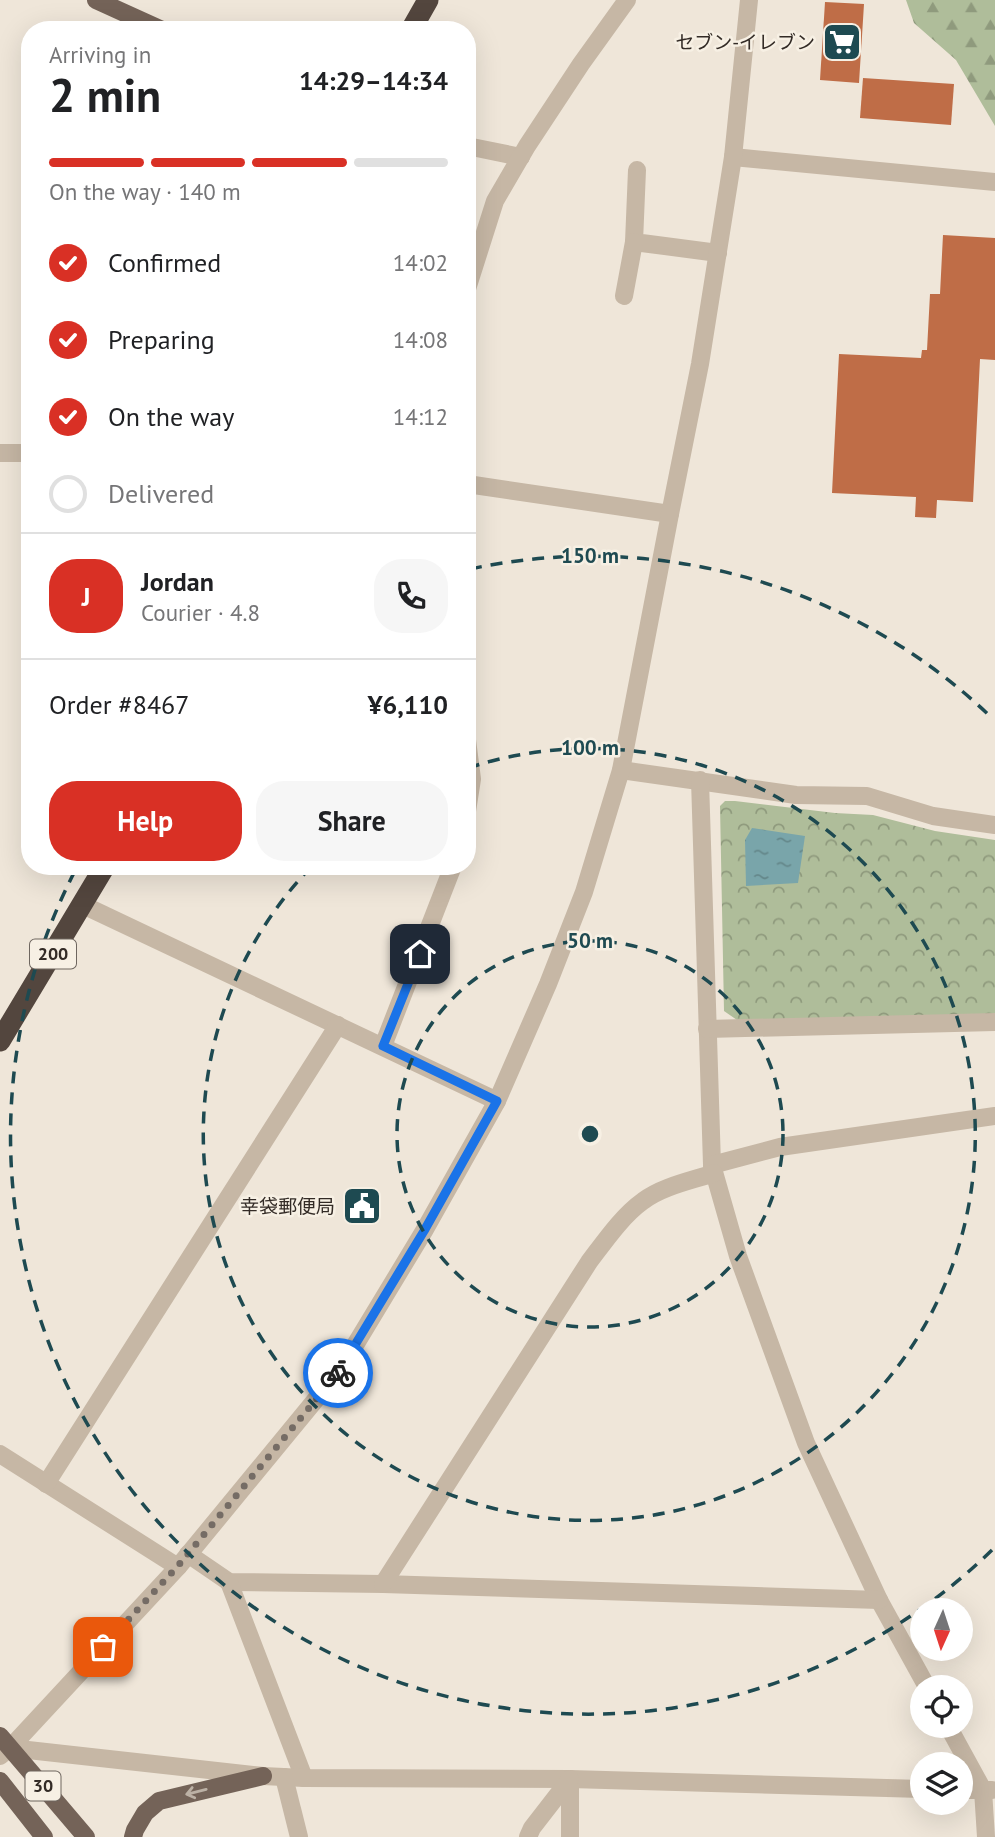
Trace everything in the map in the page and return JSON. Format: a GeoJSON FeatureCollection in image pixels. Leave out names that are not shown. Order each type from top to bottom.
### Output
{"type":"FeatureCollection","features":[{"type":"Feature","properties":{"kind":"highway"},"geometry":{"type":"LineString","coordinates":[[416,21],[428,0]]}},
{"type":"Feature","properties":{"kind":"highway","name":"200"},"geometry":{"type":"LineString","coordinates":[[0,1041],[100,875]]}},
{"type":"Feature","properties":{"kind":"main road"},"geometry":{"type":"LineString","coordinates":[[96,0],[142,21]]}},
{"type":"Feature","properties":{"kind":"main road","name":"30"},"geometry":{"type":"LineString","coordinates":[[3,1746],[86,1837]]}},
{"type":"Feature","properties":{"kind":"main road"},"geometry":{"type":"LineString","coordinates":[[133,1837],[145,1813],[159,1801],[262,1776]]}},
{"type":"Feature","properties":{"kind":"main road","name":"30"},"geometry":{"type":"LineString","coordinates":[[0,1781],[44,1837]]}},
{"type":"Feature","properties":{"kind":"street"},"geometry":{"type":"LineString","coordinates":[[476,261],[495,201],[581,64],[627,0]]}},
{"type":"Feature","properties":{"kind":"street"},"geometry":{"type":"LineString","coordinates":[[3,1746],[183,1560],[340,1370],[424,1231],[497,1101],[548,984],[584,892],[621,770],[700,364],[733,157],[748,0]]}},
{"type":"Feature","properties":{"kind":"street"},"geometry":{"type":"LineString","coordinates":[[476,148],[521,157]]}},
{"type":"Feature","properties":{"kind":"street"},"geometry":{"type":"LineString","coordinates":[[733,157],[995,182]]}},
{"type":"Feature","properties":{"kind":"street"},"geometry":{"type":"LineString","coordinates":[[624,296],[634,242],[637,170]]}},
{"type":"Feature","properties":{"kind":"street"},"geometry":{"type":"LineString","coordinates":[[634,242],[718,253]]}},
{"type":"Feature","properties":{"kind":"street"},"geometry":{"type":"LineString","coordinates":[[0,453],[21,453]]}},
{"type":"Feature","properties":{"kind":"street"},"geometry":{"type":"LineString","coordinates":[[476,485],[670,514]]}},
{"type":"Feature","properties":{"kind":"street"},"geometry":{"type":"LineString","coordinates":[[621,770],[796,795],[867,796],[933,816],[995,825],[995,808]]}},
{"type":"Feature","properties":{"kind":"street"},"geometry":{"type":"LineString","coordinates":[[700,780],[713,1169],[738,1256],[806,1443],[879,1600],[920,1675]]}},
{"type":"Feature","properties":{"kind":"street"},"geometry":{"type":"LineString","coordinates":[[383,1046],[450,875]]}},
{"type":"Feature","properties":{"kind":"street"},"geometry":{"type":"LineString","coordinates":[[83,905],[497,1101]]}},
{"type":"Feature","properties":{"kind":"street"},"geometry":{"type":"LineString","coordinates":[[707,1029],[995,1022]]}},
{"type":"Feature","properties":{"kind":"street"},"geometry":{"type":"LineString","coordinates":[[46,1484],[338,1025]]}},
{"type":"Feature","properties":{"kind":"street"},"geometry":{"type":"LineString","coordinates":[[383,1584],[589,1262],[643,1200],[713,1169],[780,1147],[995,1116]]}},
{"type":"Feature","properties":{"kind":"street"},"geometry":{"type":"LineString","coordinates":[[0,1454],[46,1484],[183,1560],[229,1582],[383,1584],[879,1600]]}},
{"type":"Feature","properties":{"kind":"street"},"geometry":{"type":"LineString","coordinates":[[229,1582],[304,1778]]}},
{"type":"Feature","properties":{"kind":"street"},"geometry":{"type":"LineString","coordinates":[[956,1738],[989,1790],[986,1837]]}},
{"type":"Feature","properties":{"kind":"street"},"geometry":{"type":"LineString","coordinates":[[3,1746],[262,1776],[304,1778],[570,1779],[910,1789]]}},
{"type":"Feature","properties":{"kind":"street"},"geometry":{"type":"LineString","coordinates":[[284,1777],[299,1837]]}},
{"type":"Feature","properties":{"kind":"street"},"geometry":{"type":"LineString","coordinates":[[528,1837],[570,1779]]}},
{"type":"Feature","properties":{"kind":"street"},"geometry":{"type":"LineString","coordinates":[[570,1779],[570,1837]]}},
{"type":"Feature","properties":{"kind":"green space"},"geometry":{"type":"Polygon","coordinates":[[[906,0],[995,0],[995,126],[956,60],[914,23],[906,0]]]}},
{"type":"Feature","properties":{"kind":"green space"},"geometry":{"type":"Polygon","coordinates":[[[725,801],[873,815],[935,831],[995,840],[995,1015],[737,1020],[724,1011],[720,806],[725,801]]]}},
{"type":"Feature","properties":{"kind":"water"},"geometry":{"type":"Polygon","coordinates":[[[752,828],[805,836],[798,883],[746,886],[745,840],[752,828]]]}},
{"type":"Feature","properties":{"kind":"building","name":"セブン-イレブン"},"geometry":{"type":"Polygon","coordinates":[[[825,2],[864,4],[859,83],[820,80],[825,2]]]}},
{"type":"Feature","properties":{"kind":"building"},"geometry":{"type":"Polygon","coordinates":[[[863,78],[954,84],[951,125],[860,118],[863,78]]]}},
{"type":"Feature","properties":{"kind":"building"},"geometry":{"type":"Polygon","coordinates":[[[943,235],[995,238],[995,360],[980,359],[973,502],[937,500],[936,518],[915,517],[916,497],[832,493],[839,354],[921,358],[922,350],[927,350],[930,294],[940,294],[943,235]]]}},
{"type":"Feature","properties":{"kind":"way so far"},"geometry":{"type":"LineString","coordinates":[[103,1647],[177,1567],[338,1373]]}},
{"type":"Feature","properties":{"kind":"place","name":"セブン-イレブン"},"geometry":{"type":"Point","coordinates":[842,42]}},
{"type":"Feature","properties":{"kind":"place","name":"幸袋郵便局"},"geometry":{"type":"Point","coordinates":[362,1206]}},
{"type":"Feature","properties":{"kind":"route"},"geometry":{"type":"LineString","coordinates":[[338,1373],[424,1231],[497,1101],[383,1046],[420,954]]}}]}
